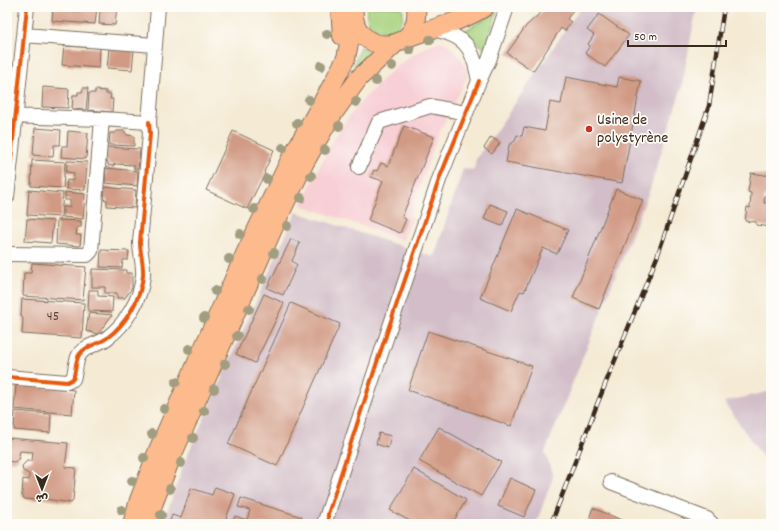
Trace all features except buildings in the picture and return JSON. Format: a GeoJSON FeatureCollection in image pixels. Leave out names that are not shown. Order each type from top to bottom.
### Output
{"type":"FeatureCollection","features":[{"type":"Feature","properties":{"kind":"main road"},"geometry":{"type":"LineString","coordinates":[[147,524],[172,456],[277,220],[305,162],[330,118],[359,78],[413,29],[416,22],[416,7]]}},
{"type":"Feature","properties":{"kind":"main road"},"geometry":{"type":"LineString","coordinates":[[350,11],[357,29],[362,36],[369,41],[382,45],[399,42],[460,20],[485,7]]}},
{"type":"Feature","properties":{"kind":"main road"},"geometry":{"type":"LineString","coordinates":[[132,524],[139,500],[158,450],[245,254],[290,160],[332,85],[341,44],[342,31],[350,11]]}},
{"type":"Feature","properties":{"kind":"street"},"geometry":{"type":"LineString","coordinates":[[7,197],[11,116],[24,35],[26,7]]}},
{"type":"Feature","properties":{"kind":"street"},"geometry":{"type":"LineString","coordinates":[[7,377],[67,382],[73,379],[79,354],[87,348],[107,338],[121,324],[133,308],[143,276],[143,259],[140,250],[140,242],[150,134],[149,122],[158,7]]}},
{"type":"Feature","properties":{"kind":"street"},"geometry":{"type":"LineString","coordinates":[[327,521],[380,356],[438,184],[479,81],[489,60],[508,7]]}},
{"type":"Feature","properties":{"kind":"street"},"geometry":{"type":"LineString","coordinates":[[432,29],[454,35],[464,42],[474,56],[479,81]]}},
{"type":"Feature","properties":{"kind":"street"},"geometry":{"type":"LineString","coordinates":[[24,35],[155,45]]}},
{"type":"Feature","properties":{"kind":"street"},"geometry":{"type":"LineString","coordinates":[[359,167],[380,122],[430,106],[466,113]]}},
{"type":"Feature","properties":{"kind":"street"},"geometry":{"type":"LineString","coordinates":[[11,116],[149,122]]}},
{"type":"Feature","properties":{"kind":"street"},"geometry":{"type":"LineString","coordinates":[[7,254],[87,254],[91,251],[102,119]]}},
{"type":"Feature","properties":{"kind":"street"},"geometry":{"type":"LineString","coordinates":[[611,482],[707,519],[712,524]]}},
{"type":"Feature","properties":{"kind":"shaded area"},"geometry":{"type":"Polygon","coordinates":[[[581,7],[678,7],[696,10],[682,86],[649,192],[545,452],[553,477],[536,524],[163,524],[184,463],[296,212],[434,257],[463,169],[474,170],[476,159],[581,7]]]}},
{"type":"Feature","properties":{"kind":"shaded area"},"geometry":{"type":"Polygon","coordinates":[[[440,41],[448,44],[462,60],[467,70],[467,78],[439,133],[409,215],[413,217],[403,240],[301,205],[330,146],[344,123],[361,102],[389,73],[409,57],[429,45],[440,41]]]}},
{"type":"Feature","properties":{"kind":"shaded area"},"geometry":{"type":"Polygon","coordinates":[[[771,391],[771,469],[724,402],[771,391]]]}},
{"type":"Feature","properties":{"kind":"green space"},"geometry":{"type":"Polygon","coordinates":[[[367,7],[402,7],[403,18],[399,25],[393,30],[378,30],[371,25],[367,18],[367,7]]]}},
{"type":"Feature","properties":{"kind":"green space"},"geometry":{"type":"Polygon","coordinates":[[[497,12],[485,49],[464,31],[497,12]]]}},
{"type":"Feature","properties":{"kind":"green space"},"geometry":{"type":"Polygon","coordinates":[[[360,46],[371,55],[353,69],[360,46]]]}},
{"type":"Feature","properties":{"kind":"railway"},"geometry":{"type":"LineString","coordinates":[[551,524],[598,402],[657,257],[709,106],[724,7]]}},
{"type":"Feature","properties":{"kind":"cycle path"},"geometry":{"type":"LineString","coordinates":[[7,197],[27,7]]}},
{"type":"Feature","properties":{"kind":"cycle path"},"geometry":{"type":"LineString","coordinates":[[328,524],[328,514],[379,356],[440,177],[479,81]]}},
{"type":"Feature","properties":{"kind":"cycle path"},"geometry":{"type":"LineString","coordinates":[[7,377],[67,382],[73,379],[77,361],[81,352],[84,349],[104,340],[114,332],[126,318],[136,302],[142,285],[143,276],[140,242],[150,134],[149,122]]}},
{"type":"Feature","properties":{"kind":"place","name":"Usine de polystyrène"},"geometry":{"type":"Point","coordinates":[589,129]}}]}
